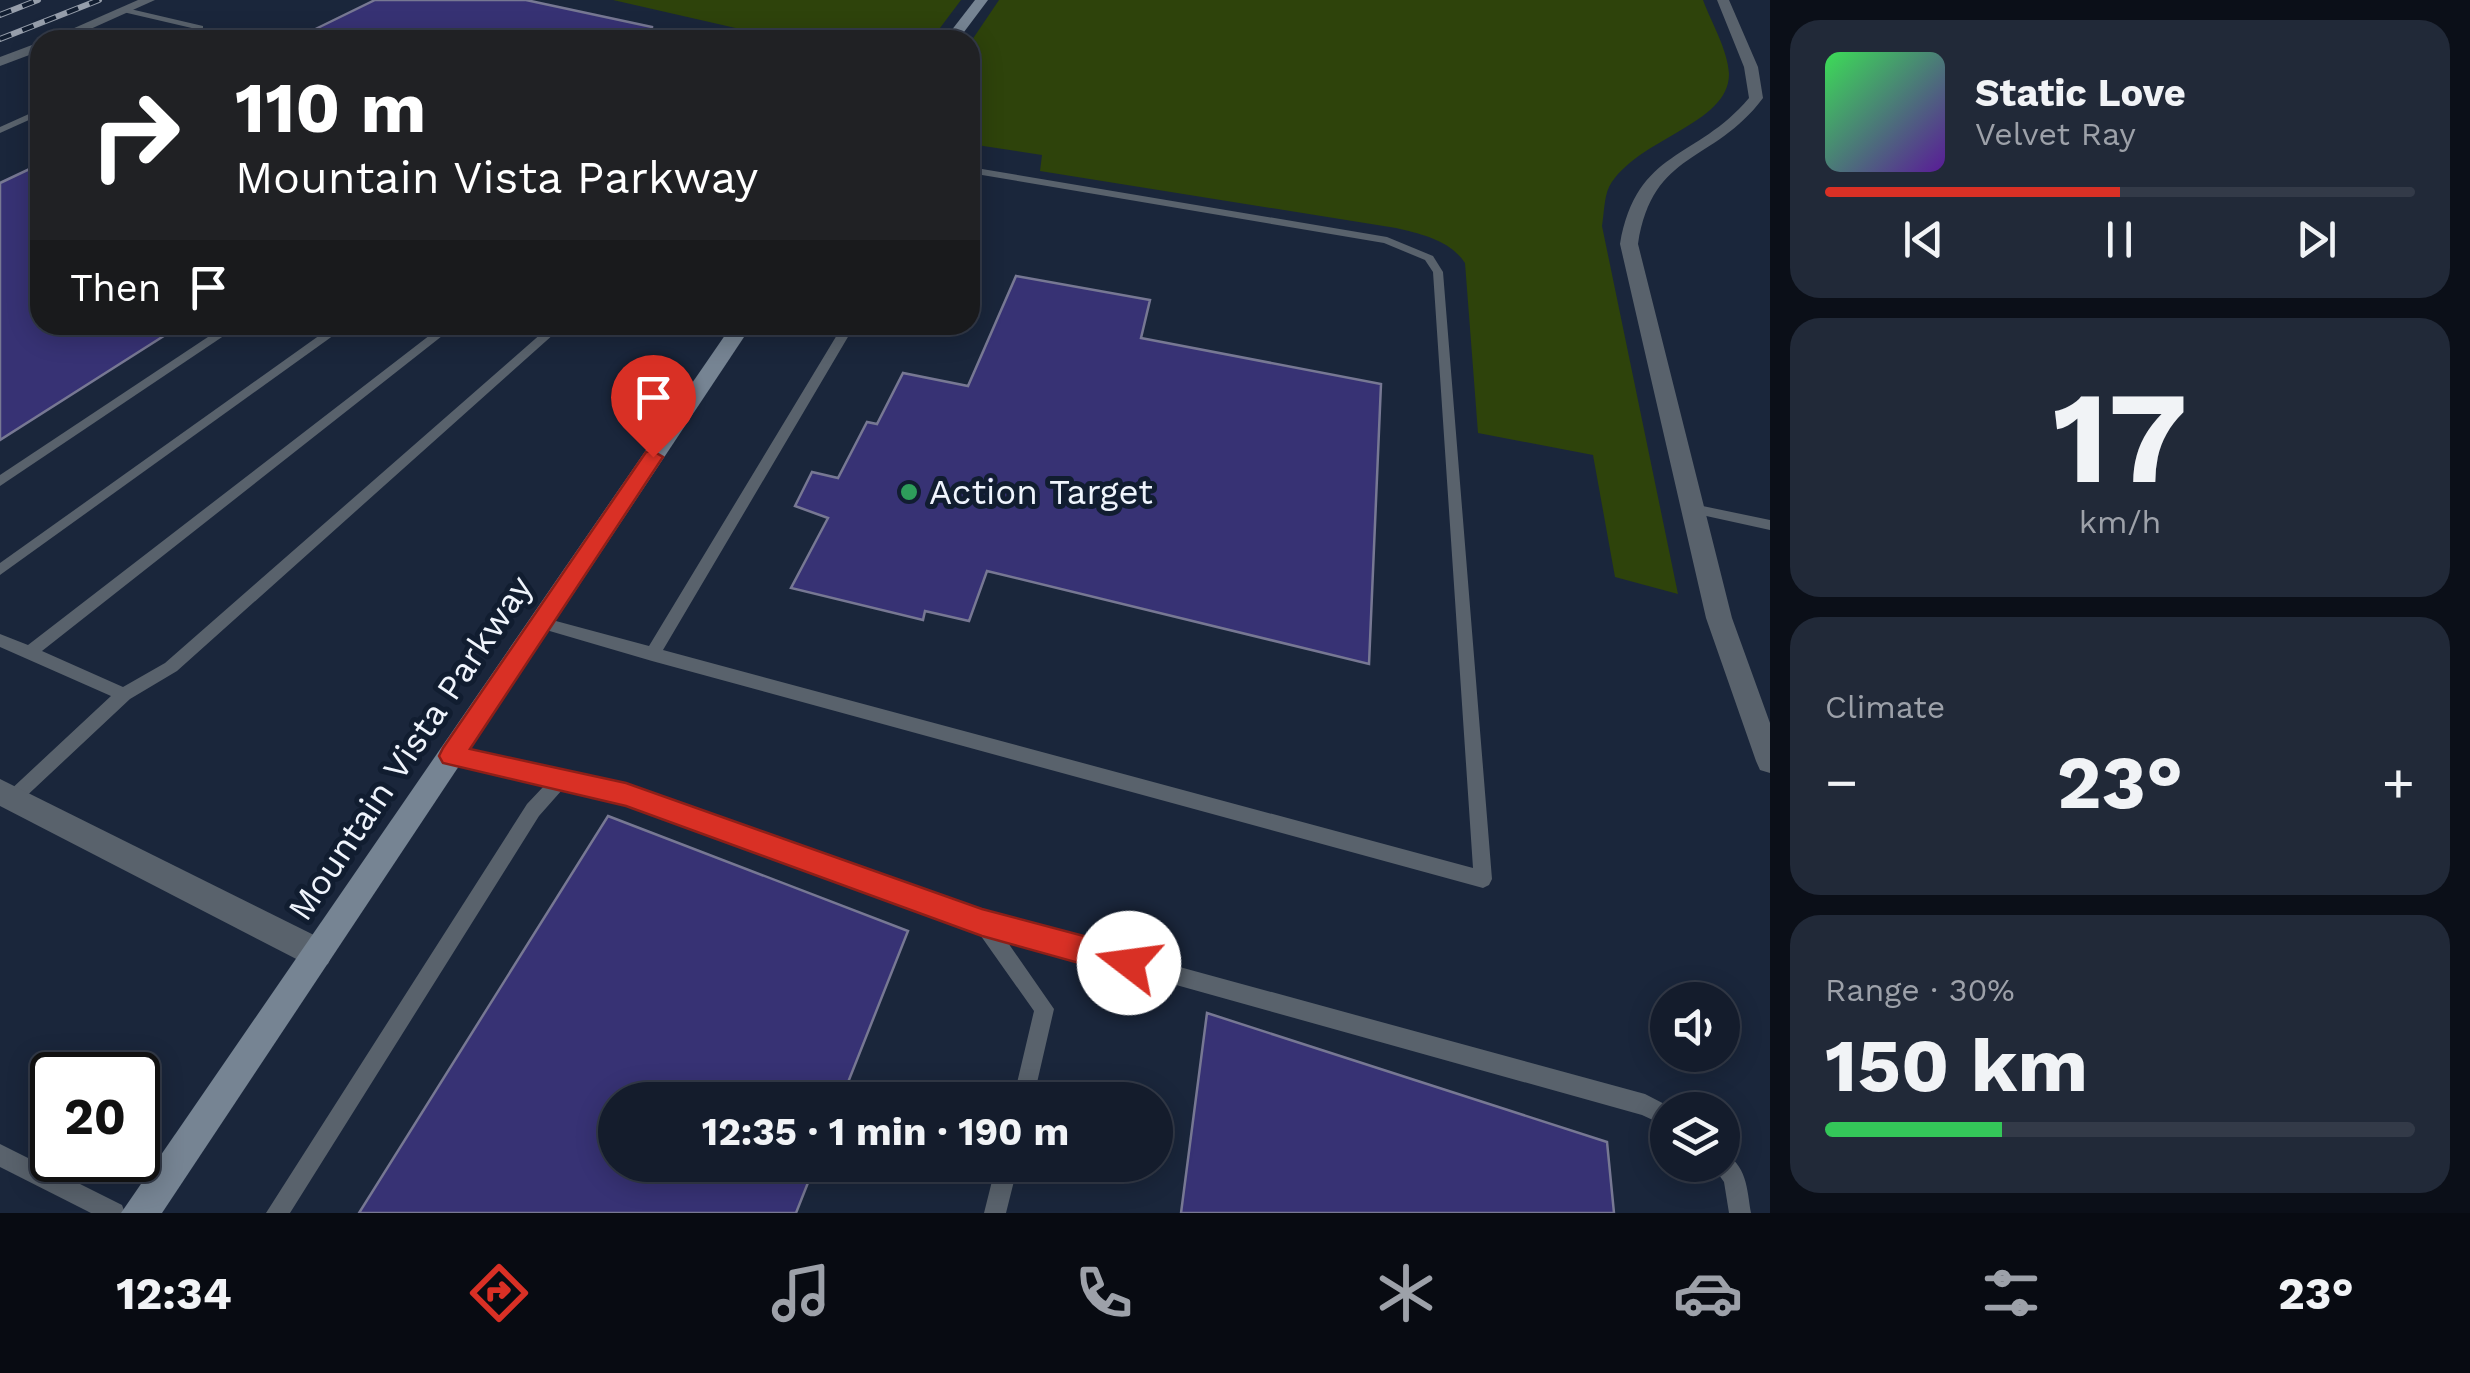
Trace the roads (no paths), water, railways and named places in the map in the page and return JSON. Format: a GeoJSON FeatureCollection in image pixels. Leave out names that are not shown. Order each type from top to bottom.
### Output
{"type":"FeatureCollection","features":[{"type":"Feature","properties":{"kind":"street"},"geometry":{"type":"LineString","coordinates":[[78,30],[149,0]]}},
{"type":"Feature","properties":{"kind":"street"},"geometry":{"type":"LineString","coordinates":[[959,30],[982,0]]}},
{"type":"Feature","properties":{"kind":"street"},"geometry":{"type":"LineString","coordinates":[[1722,0],[1751,66],[1756,98],[1731,126],[1657,173],[1639,195],[1630,233],[1719,618],[1770,761]]}},
{"type":"Feature","properties":{"kind":"street"},"geometry":{"type":"LineString","coordinates":[[0,62],[30,50]]}},
{"type":"Feature","properties":{"kind":"street","name":"Mountain Vista Parkway"},"geometry":{"type":"LineString","coordinates":[[140,1213],[735,335]]}},
{"type":"Feature","properties":{"kind":"street"},"geometry":{"type":"LineString","coordinates":[[6,795],[317,953]]}},
{"type":"Feature","properties":{"kind":"lane"},"geometry":{"type":"LineString","coordinates":[[126,10],[200,30]]}},
{"type":"Feature","properties":{"kind":"lane"},"geometry":{"type":"LineString","coordinates":[[0,130],[30,116]]}},
{"type":"Feature","properties":{"kind":"lane"},"geometry":{"type":"LineString","coordinates":[[541,622],[1483,879],[1438,272],[1428,258],[1387,240],[980,172]]}},
{"type":"Feature","properties":{"kind":"lane"},"geometry":{"type":"LineString","coordinates":[[0,481],[219,335]]}},
{"type":"Feature","properties":{"kind":"lane"},"geometry":{"type":"LineString","coordinates":[[0,570],[328,335]]}},
{"type":"Feature","properties":{"kind":"lane"},"geometry":{"type":"LineString","coordinates":[[29,654],[437,335]]}},
{"type":"Feature","properties":{"kind":"lane"},"geometry":{"type":"LineString","coordinates":[[6,795],[124,694],[170,667],[547,335]]}},
{"type":"Feature","properties":{"kind":"lane"},"geometry":{"type":"LineString","coordinates":[[652,655],[844,335]]}},
{"type":"Feature","properties":{"kind":"lane"},"geometry":{"type":"LineString","coordinates":[[1693,509],[1770,525]]}},
{"type":"Feature","properties":{"kind":"lane"},"geometry":{"type":"LineString","coordinates":[[0,640],[124,694]]}},
{"type":"Feature","properties":{"kind":"lane"},"geometry":{"type":"LineString","coordinates":[[452,756],[626,794],[982,922],[1650,1107]]}},
{"type":"Feature","properties":{"kind":"lane"},"geometry":{"type":"LineString","coordinates":[[277,1213],[533,810],[558,782]]}},
{"type":"Feature","properties":{"kind":"lane"},"geometry":{"type":"LineString","coordinates":[[982,922],[1044,1009],[1026,1082]]}},
{"type":"Feature","properties":{"kind":"lane"},"geometry":{"type":"LineString","coordinates":[[0,1155],[114,1213]]}},
{"type":"Feature","properties":{"kind":"lane"},"geometry":{"type":"LineString","coordinates":[[995,1213],[1003,1182]]}},
{"type":"Feature","properties":{"kind":"lane"},"geometry":{"type":"LineString","coordinates":[[1735,1182],[1740,1213]]}},
{"type":"Feature","properties":{"kind":"railway"},"geometry":{"type":"LineString","coordinates":[[0,15],[38,0]]}},
{"type":"Feature","properties":{"kind":"railway"},"geometry":{"type":"LineString","coordinates":[[0,39],[99,0]]}},
{"type":"Feature","properties":{"kind":"place","name":"Action Target"},"geometry":{"type":"Point","coordinates":[909,492]}}]}
